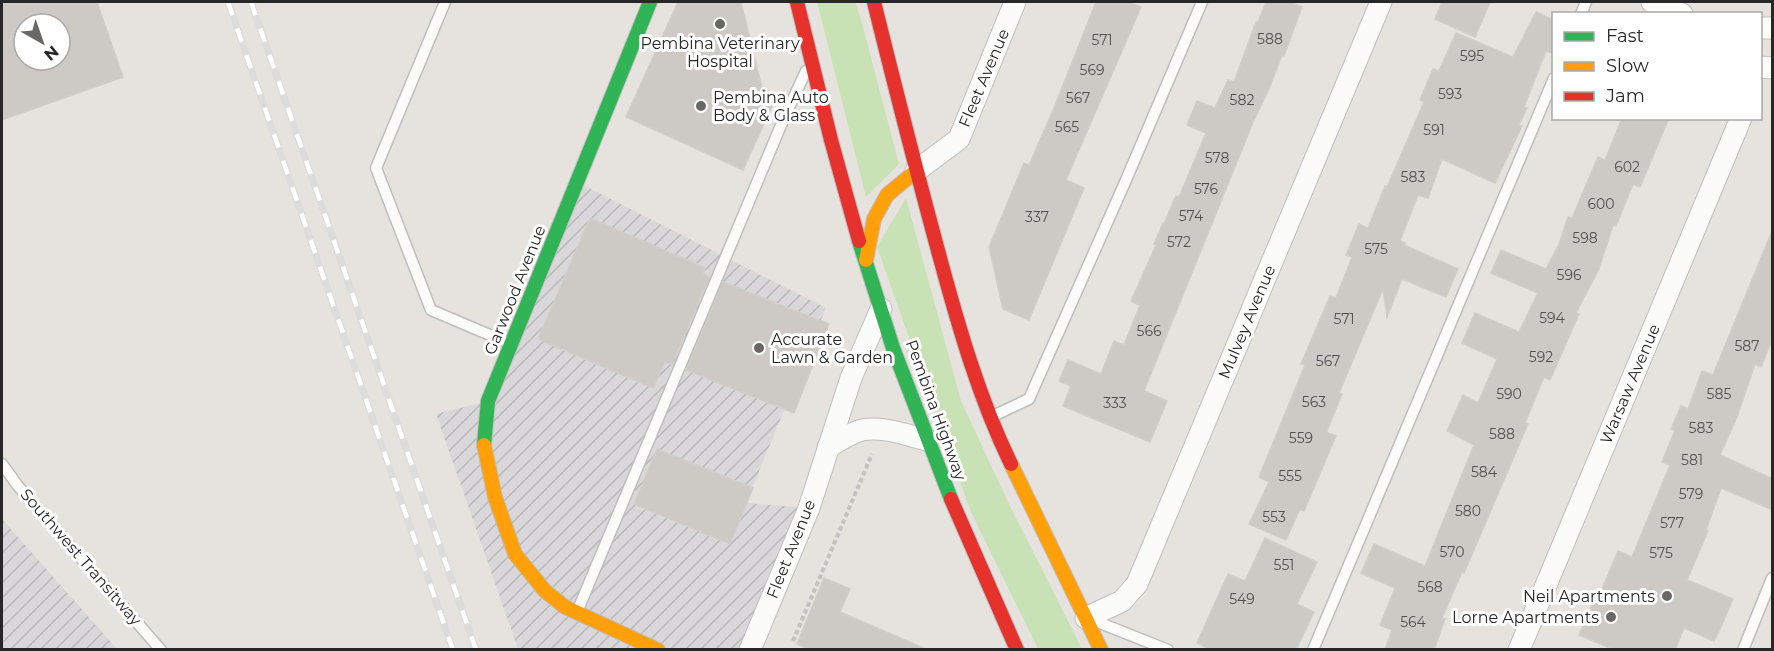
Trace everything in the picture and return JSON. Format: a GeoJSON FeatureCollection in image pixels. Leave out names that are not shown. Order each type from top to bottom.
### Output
{"type":"FeatureCollection","features":[{"type":"Feature","properties":{"kind":"main road","name":"Garwood Avenue"},"geometry":{"type":"LineString","coordinates":[[650,2],[488,401],[484,444],[495,497],[515,554],[545,591],[565,607],[658,650]]}},
{"type":"Feature","properties":{"kind":"main road","name":"Pembina Highway"},"geometry":{"type":"LineString","coordinates":[[798,2],[836,162],[881,309],[927,440],[968,541],[1017,650]]}},
{"type":"Feature","properties":{"kind":"main road"},"geometry":{"type":"LineString","coordinates":[[874,2],[916,171],[963,342],[990,417],[1101,650]]}},
{"type":"Feature","properties":{"kind":"main road"},"geometry":{"type":"LineString","coordinates":[[866,261],[874,219],[887,195],[916,171]]}},
{"type":"Feature","properties":{"kind":"street","name":"Fleet Avenue"},"geometry":{"type":"LineString","coordinates":[[916,171],[959,138],[1016,2]]}},
{"type":"Feature","properties":{"kind":"street","name":"Mulvey Avenue"},"geometry":{"type":"LineString","coordinates":[[1086,618],[1122,601],[1137,584],[1381,2]]}},
{"type":"Feature","properties":{"kind":"street"},"geometry":{"type":"LineString","coordinates":[[1652,2],[1677,12]]}},
{"type":"Feature","properties":{"kind":"street","name":"Warsaw Avenue"},"geometry":{"type":"LineString","coordinates":[[1519,650],[1740,120]]}},
{"type":"Feature","properties":{"kind":"street","name":"Fleet Avenue"},"geometry":{"type":"LineString","coordinates":[[750,650],[809,508],[851,378],[881,309]]}},
{"type":"Feature","properties":{"kind":"street"},"geometry":{"type":"LineString","coordinates":[[828,447],[855,433],[870,429],[880,429],[927,440]]}},
{"type":"Feature","properties":{"kind":"lane"},"geometry":{"type":"LineString","coordinates":[[445,2],[376,168],[431,310],[511,344]]}},
{"type":"Feature","properties":{"kind":"lane"},"geometry":{"type":"LineString","coordinates":[[990,417],[1029,399],[1202,2]]}},
{"type":"Feature","properties":{"kind":"lane"},"geometry":{"type":"LineString","coordinates":[[577,613],[811,59]]}},
{"type":"Feature","properties":{"kind":"lane"},"geometry":{"type":"LineString","coordinates":[[1313,650],[1552,83]]}},
{"type":"Feature","properties":{"kind":"lane","name":"Southwest Transitway"},"geometry":{"type":"LineString","coordinates":[[2,464],[18,486],[161,650]]}},
{"type":"Feature","properties":{"kind":"lane"},"geometry":{"type":"LineString","coordinates":[[1743,650],[1773,578]]}},
{"type":"Feature","properties":{"kind":"lane"},"geometry":{"type":"LineString","coordinates":[[1086,618],[1168,650]]}},
{"type":"Feature","properties":{"kind":"path"},"geometry":{"type":"LineString","coordinates":[[793,641],[876,444]]}},
{"type":"Feature","properties":{"kind":"shaded area"},"geometry":{"type":"Polygon","coordinates":[[[577,182],[826,308],[746,503],[809,508],[750,649],[518,649],[436,414],[488,401],[577,182]]]}},
{"type":"Feature","properties":{"kind":"shaded area"},"geometry":{"type":"Polygon","coordinates":[[[2,519],[117,649],[2,649],[2,519]]]}},
{"type":"Feature","properties":{"kind":"green space"},"geometry":{"type":"Polygon","coordinates":[[[817,2],[855,2],[899,164],[866,197],[817,2]]]}},
{"type":"Feature","properties":{"kind":"green space"},"geometry":{"type":"Polygon","coordinates":[[[906,198],[961,401],[1009,504],[1082,649],[1038,649],[970,510],[877,247],[906,198]]]}},
{"type":"Feature","properties":{"kind":"building"},"geometry":{"type":"Polygon","coordinates":[[[2,2],[97,2],[123,77],[2,120],[2,2]]]}},
{"type":"Feature","properties":{"kind":"building","name":"Pembina Auto Body & Glass"},"geometry":{"type":"Polygon","coordinates":[[[678,2],[741,2],[762,88],[777,95],[743,170],[626,117],[678,2]]]}},
{"type":"Feature","properties":{"kind":"building"},"geometry":{"type":"Polygon","coordinates":[[[1096,2],[1127,2],[1141,7],[1066,180],[1084,188],[1029,320],[1003,309],[989,247],[1024,163],[1029,165],[1054,108],[1096,2]]]}},
{"type":"Feature","properties":{"kind":"building"},"geometry":{"type":"Polygon","coordinates":[[[1266,2],[1289,2],[1302,7],[1284,56],[1282,55],[1254,120],[1144,391],[1167,401],[1150,442],[1063,406],[1071,386],[1059,381],[1068,360],[1101,374],[1114,341],[1124,345],[1140,305],[1131,301],[1156,245],[1154,244],[1163,223],[1176,196],[1179,197],[1206,133],[1187,125],[1197,101],[1215,108],[1228,80],[1234,82],[1256,22],[1266,2]]]}},
{"type":"Feature","properties":{"kind":"building"},"geometry":{"type":"Polygon","coordinates":[[[1442,2],[1490,2],[1475,37],[1435,19],[1442,2]]]}},
{"type":"Feature","properties":{"kind":"building"},"geometry":{"type":"Polygon","coordinates":[[[1536,12],[1552,19],[1552,53],[1546,51],[1524,107],[1527,108],[1519,125],[1522,126],[1495,183],[1442,159],[1428,198],[1418,195],[1400,241],[1405,243],[1404,245],[1458,269],[1446,297],[1402,279],[1387,317],[1383,289],[1339,393],[1342,394],[1327,431],[1336,436],[1304,511],[1300,509],[1286,540],[1249,524],[1269,482],[1259,477],[1305,365],[1301,364],[1330,296],[1336,298],[1352,257],[1346,255],[1359,224],[1368,228],[1385,186],[1387,187],[1424,102],[1420,100],[1433,69],[1439,71],[1456,33],[1513,57],[1536,12]]]}},
{"type":"Feature","properties":{"kind":"building"},"geometry":{"type":"Polygon","coordinates":[[[1621,120],[1668,120],[1640,187],[1633,184],[1616,226],[1613,225],[1599,269],[1576,313],[1579,314],[1550,380],[1544,377],[1525,423],[1528,424],[1464,573],[1462,572],[1442,618],[1445,619],[1434,650],[1385,650],[1392,630],[1380,625],[1395,588],[1361,573],[1374,544],[1425,566],[1474,445],[1447,431],[1463,395],[1478,403],[1497,359],[1462,343],[1475,313],[1519,332],[1538,293],[1491,273],[1501,250],[1546,269],[1559,244],[1568,217],[1572,218],[1598,157],[1605,160],[1621,120]]]}},
{"type":"Feature","properties":{"kind":"building"},"geometry":{"type":"Polygon","coordinates":[[[590,218],[705,268],[703,274],[709,277],[672,365],[665,362],[653,388],[538,339],[590,218]]]}},
{"type":"Feature","properties":{"kind":"building"},"geometry":{"type":"Polygon","coordinates":[[[1772,231],[1773,337],[1761,367],[1755,364],[1737,417],[1720,455],[1773,479],[1773,510],[1721,488],[1706,530],[1708,531],[1687,580],[1733,599],[1720,629],[1714,641],[1684,628],[1675,650],[1615,650],[1579,635],[1594,600],[1597,601],[1618,551],[1632,557],[1670,465],[1662,462],[1675,430],[1671,429],[1681,406],[1688,409],[1702,371],[1713,375],[1772,231]]]}},
{"type":"Feature","properties":{"kind":"building","name":"Accurate Lawn & Garden"},"geometry":{"type":"Polygon","coordinates":[[[723,282],[829,324],[794,413],[686,370],[723,282]]]}},
{"type":"Feature","properties":{"kind":"building"},"geometry":{"type":"Polygon","coordinates":[[[657,449],[753,488],[730,544],[634,504],[657,449]]]}},
{"type":"Feature","properties":{"kind":"building"},"geometry":{"type":"Polygon","coordinates":[[[1265,538],[1317,562],[1297,604],[1314,612],[1296,650],[1211,650],[1197,643],[1228,574],[1245,581],[1265,538]]]}},
{"type":"Feature","properties":{"kind":"building"},"geometry":{"type":"Polygon","coordinates":[[[824,578],[850,589],[840,612],[928,650],[812,650],[797,644],[824,578]]]}},
{"type":"Feature","properties":{"kind":"railway"},"geometry":{"type":"LineString","coordinates":[[228,2],[453,650]]}},
{"type":"Feature","properties":{"kind":"railway"},"geometry":{"type":"LineString","coordinates":[[251,2],[476,650]]}},
{"type":"Feature","properties":{"kind":"traffic: fast"},"geometry":{"type":"LineString","coordinates":[[484,445],[488,401],[650,2]]}},
{"type":"Feature","properties":{"kind":"traffic: fast"},"geometry":{"type":"LineString","coordinates":[[859,241],[893,348],[951,499]]}},
{"type":"Feature","properties":{"kind":"traffic: slow"},"geometry":{"type":"LineString","coordinates":[[866,260],[874,219],[887,195],[916,171]]}},
{"type":"Feature","properties":{"kind":"traffic: slow"},"geometry":{"type":"LineString","coordinates":[[484,445],[495,497],[515,554],[545,591],[565,607],[658,650]]}},
{"type":"Feature","properties":{"kind":"traffic: slow"},"geometry":{"type":"LineString","coordinates":[[1011,464],[1101,650]]}},
{"type":"Feature","properties":{"kind":"traffic: jam"},"geometry":{"type":"LineString","coordinates":[[797,2],[859,241]]}},
{"type":"Feature","properties":{"kind":"traffic: jam"},"geometry":{"type":"LineString","coordinates":[[874,2],[955,310],[979,388],[1011,464]]}},
{"type":"Feature","properties":{"kind":"traffic: jam"},"geometry":{"type":"LineString","coordinates":[[951,499],[1017,650]]}},
{"type":"Feature","properties":{"kind":"place","name":"Pembina Veterinary Hospital"},"geometry":{"type":"Point","coordinates":[720,24]}},
{"type":"Feature","properties":{"kind":"place","name":"Pembina Auto Body & Glass"},"geometry":{"type":"Point","coordinates":[701,106]}},
{"type":"Feature","properties":{"kind":"place","name":"Accurate Lawn & Garden"},"geometry":{"type":"Point","coordinates":[759,348]}},
{"type":"Feature","properties":{"kind":"place","name":"Neil Apartments"},"geometry":{"type":"Point","coordinates":[1667,596]}},
{"type":"Feature","properties":{"kind":"place","name":"Lorne Apartments"},"geometry":{"type":"Point","coordinates":[1611,617]}}]}
